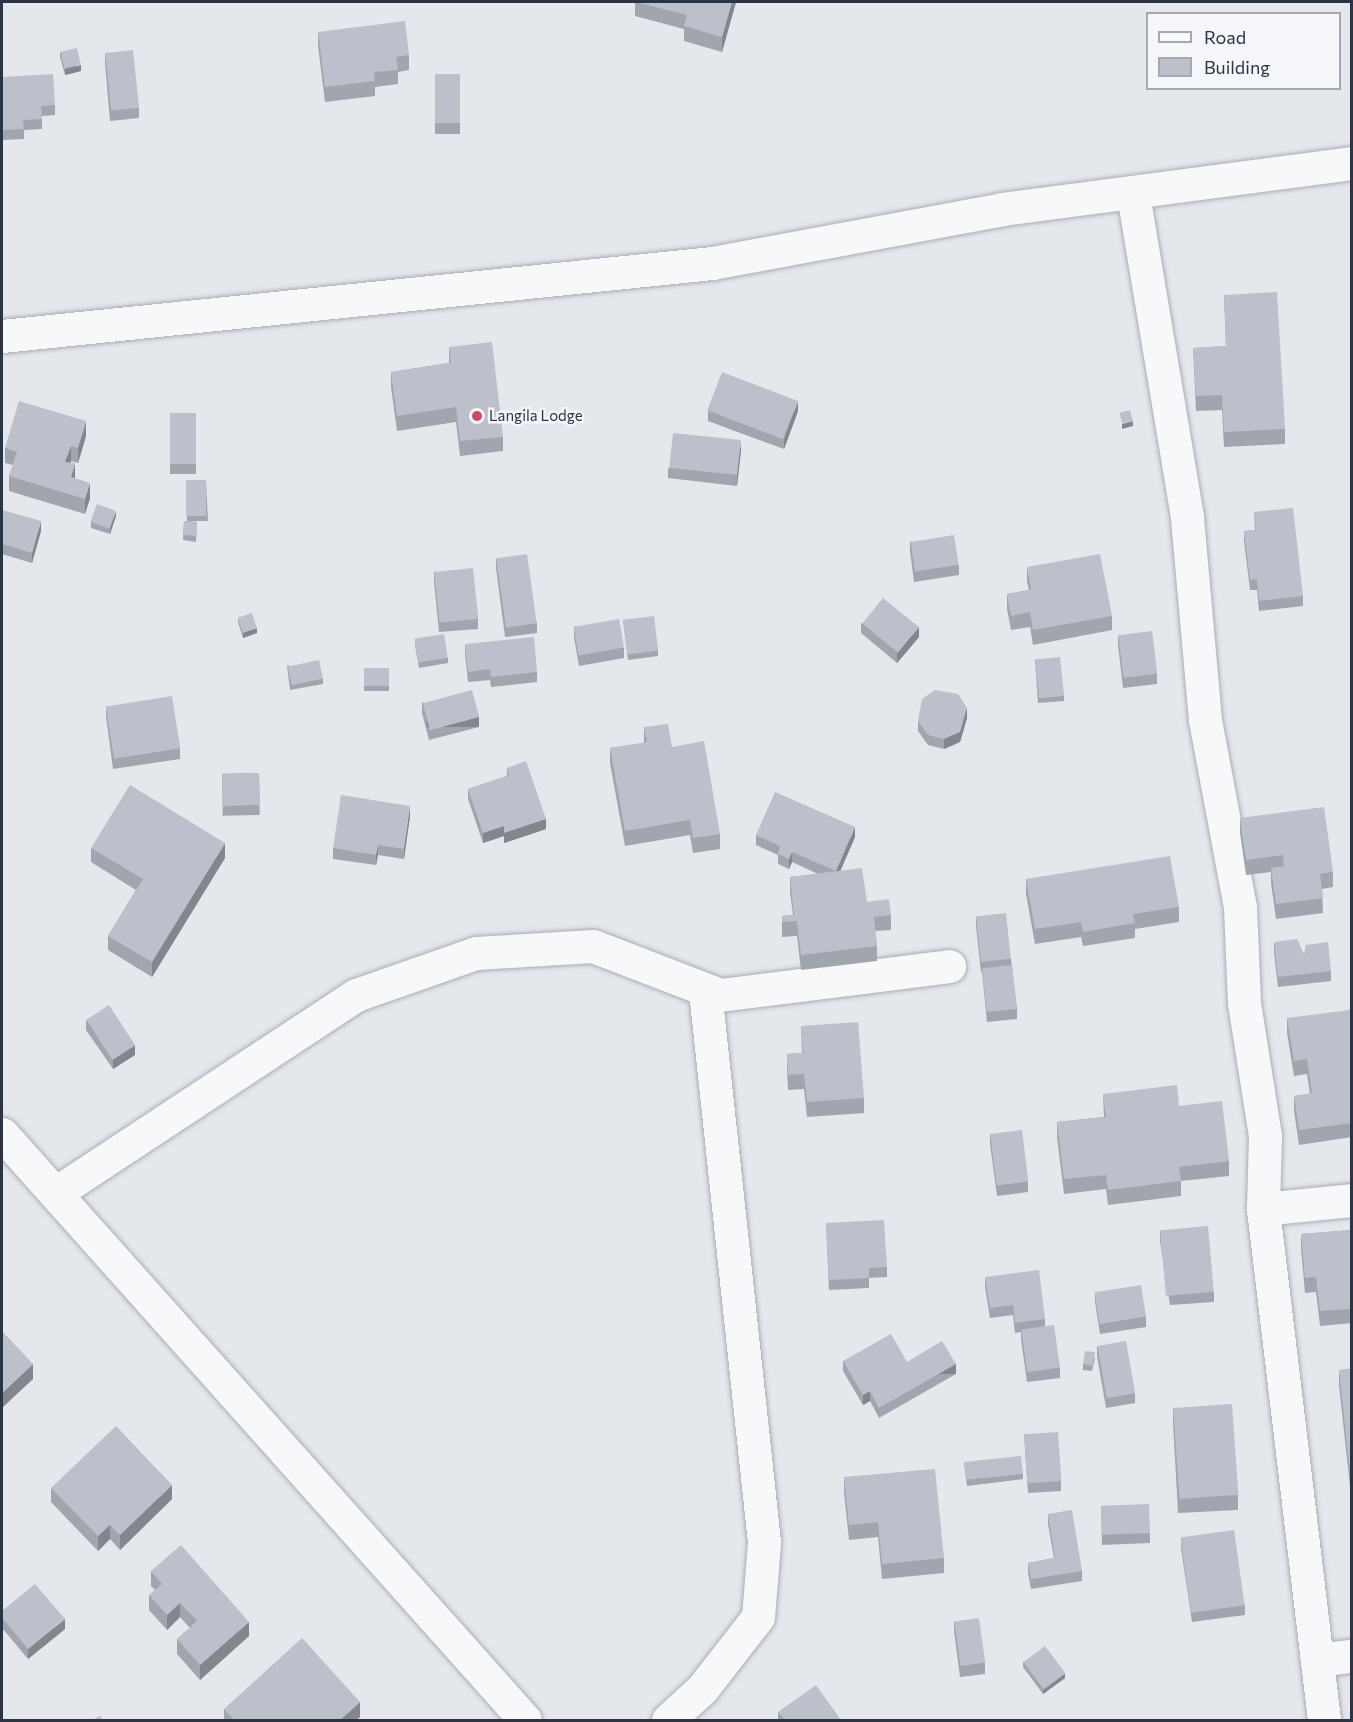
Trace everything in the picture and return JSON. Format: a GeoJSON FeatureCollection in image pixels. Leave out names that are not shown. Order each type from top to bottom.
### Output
{"type":"FeatureCollection","features":[{"type":"Feature","properties":{"kind":"street"},"geometry":{"type":"LineString","coordinates":[[2,336],[712,263],[1002,209],[1133,194],[1352,163]]}},
{"type":"Feature","properties":{"kind":"street"},"geometry":{"type":"LineString","coordinates":[[1133,194],[1187,518],[1205,720],[1240,907],[1244,1003],[1265,1136],[1263,1209],[1324,1720]]}},
{"type":"Feature","properties":{"kind":"street"},"geometry":{"type":"LineString","coordinates":[[57,1192],[356,995],[476,952],[593,946],[720,995],[949,966]]}},
{"type":"Feature","properties":{"kind":"street"},"geometry":{"type":"LineString","coordinates":[[668,1720],[702,1689],[758,1617],[764,1542],[705,991]]}},
{"type":"Feature","properties":{"kind":"street"},"geometry":{"type":"LineString","coordinates":[[2,1134],[57,1192],[525,1720]]}},
{"type":"Feature","properties":{"kind":"street"},"geometry":{"type":"LineString","coordinates":[[1263,1209],[1352,1200]]}},
{"type":"Feature","properties":{"kind":"street"},"geometry":{"type":"LineString","coordinates":[[1317,1660],[1352,1656]]}},
{"type":"Feature","properties":{"kind":"building"},"geometry":{"type":"Polygon","coordinates":[[[636,2],[732,2],[722,37],[684,26],[687,15],[636,2]]]}},
{"type":"Feature","properties":{"kind":"building"},"geometry":{"type":"Polygon","coordinates":[[[405,21],[409,55],[396,57],[398,70],[374,72],[375,81],[325,87],[318,32],[405,21]]]}},
{"type":"Feature","properties":{"kind":"building"},"geometry":{"type":"Polygon","coordinates":[[[77,48],[81,65],[64,68],[60,52],[77,48]]]}},
{"type":"Feature","properties":{"kind":"building"},"geometry":{"type":"Polygon","coordinates":[[[133,50],[139,108],[111,111],[105,53],[133,50]]]}},
{"type":"Feature","properties":{"kind":"building"},"geometry":{"type":"Polygon","coordinates":[[[53,74],[55,105],[41,106],[42,119],[23,120],[24,129],[2,130],[2,77],[53,74]]]}},
{"type":"Feature","properties":{"kind":"building"},"geometry":{"type":"Polygon","coordinates":[[[435,74],[460,74],[460,123],[435,123],[435,74]]]}},
{"type":"Feature","properties":{"kind":"building"},"geometry":{"type":"Polygon","coordinates":[[[1277,292],[1285,429],[1224,432],[1222,395],[1196,396],[1193,348],[1226,346],[1224,295],[1277,292]]]}},
{"type":"Feature","properties":{"kind":"building"},"geometry":{"type":"Polygon","coordinates":[[[492,342],[503,437],[460,441],[456,407],[397,416],[391,372],[451,363],[449,347],[492,342]]]}},
{"type":"Feature","properties":{"kind":"building"},"geometry":{"type":"Polygon","coordinates":[[[722,372],[798,401],[783,439],[707,410],[722,372]]]}},
{"type":"Feature","properties":{"kind":"building"},"geometry":{"type":"Polygon","coordinates":[[[19,401],[86,421],[78,448],[71,446],[65,462],[75,463],[71,477],[90,483],[85,499],[9,476],[17,452],[5,448],[19,401]]]}},
{"type":"Feature","properties":{"kind":"building"},"geometry":{"type":"Polygon","coordinates":[[[1130,410],[1133,421],[1122,423],[1119,413],[1130,410]]]}},
{"type":"Feature","properties":{"kind":"building"},"geometry":{"type":"Polygon","coordinates":[[[170,413],[196,413],[196,464],[170,464],[170,413]]]}},
{"type":"Feature","properties":{"kind":"building"},"geometry":{"type":"Polygon","coordinates":[[[673,433],[741,440],[737,475],[669,468],[673,433]]]}},
{"type":"Feature","properties":{"kind":"building"},"geometry":{"type":"Polygon","coordinates":[[[186,480],[206,480],[206,516],[186,516],[186,480]]]}},
{"type":"Feature","properties":{"kind":"building"},"geometry":{"type":"Polygon","coordinates":[[[97,504],[116,511],[109,529],[91,522],[97,504]]]}},
{"type":"Feature","properties":{"kind":"building"},"geometry":{"type":"Polygon","coordinates":[[[1293,508],[1303,596],[1259,601],[1257,579],[1250,580],[1244,531],[1256,530],[1254,512],[1293,508]]]}},
{"type":"Feature","properties":{"kind":"building"},"geometry":{"type":"Polygon","coordinates":[[[2,510],[41,521],[32,553],[2,544],[2,510]]]}},
{"type":"Feature","properties":{"kind":"building"},"geometry":{"type":"Polygon","coordinates":[[[184,521],[197,522],[196,536],[183,535],[184,521]]]}},
{"type":"Feature","properties":{"kind":"building"},"geometry":{"type":"Polygon","coordinates":[[[954,535],[959,565],[915,572],[911,542],[954,535]]]}},
{"type":"Feature","properties":{"kind":"building"},"geometry":{"type":"Polygon","coordinates":[[[527,554],[537,623],[506,628],[496,558],[527,554]]]}},
{"type":"Feature","properties":{"kind":"building"},"geometry":{"type":"Polygon","coordinates":[[[1100,554],[1112,616],[1033,630],[1030,612],[1011,616],[1007,594],[1031,590],[1027,567],[1100,554]]]}},
{"type":"Feature","properties":{"kind":"building"},"geometry":{"type":"Polygon","coordinates":[[[473,568],[478,619],[440,623],[434,572],[473,568]]]}},
{"type":"Feature","properties":{"kind":"building"},"geometry":{"type":"Polygon","coordinates":[[[883,598],[919,627],[898,653],[862,624],[883,598]]]}},
{"type":"Feature","properties":{"kind":"building"},"geometry":{"type":"Polygon","coordinates":[[[252,613],[257,628],[243,633],[238,618],[252,613]]]}},
{"type":"Feature","properties":{"kind":"building"},"geometry":{"type":"Polygon","coordinates":[[[654,616],[658,651],[627,655],[623,620],[654,616]]]}},
{"type":"Feature","properties":{"kind":"building"},"geometry":{"type":"Polygon","coordinates":[[[619,619],[624,648],[579,656],[574,627],[619,619]]]}},
{"type":"Feature","properties":{"kind":"building"},"geometry":{"type":"Polygon","coordinates":[[[1152,631],[1157,674],[1123,678],[1118,635],[1152,631]]]}},
{"type":"Feature","properties":{"kind":"building"},"geometry":{"type":"Polygon","coordinates":[[[444,634],[448,658],[418,662],[414,639],[444,634]]]}},
{"type":"Feature","properties":{"kind":"building"},"geometry":{"type":"Polygon","coordinates":[[[534,637],[537,672],[491,677],[490,669],[468,672],[465,644],[534,637]]]}},
{"type":"Feature","properties":{"kind":"building"},"geometry":{"type":"Polygon","coordinates":[[[1060,657],[1064,696],[1039,698],[1035,660],[1060,657]]]}},
{"type":"Feature","properties":{"kind":"building"},"geometry":{"type":"Polygon","coordinates":[[[319,660],[323,679],[292,685],[288,667],[319,660]]]}},
{"type":"Feature","properties":{"kind":"building"},"geometry":{"type":"Polygon","coordinates":[[[364,668],[389,668],[389,686],[364,686],[364,668]]]}},
{"type":"Feature","properties":{"kind":"building"},"geometry":{"type":"Polygon","coordinates":[[[472,690],[479,717],[430,730],[423,703],[472,690]]]}},
{"type":"Feature","properties":{"kind":"building"},"geometry":{"type":"Polygon","coordinates":[[[935,690],[958,694],[967,708],[960,732],[944,739],[928,735],[918,721],[922,699],[935,690]]]}},
{"type":"Feature","properties":{"kind":"building"},"geometry":{"type":"Polygon","coordinates":[[[172,696],[180,748],[114,759],[106,706],[172,696]]]}},
{"type":"Feature","properties":{"kind":"building"},"geometry":{"type":"Polygon","coordinates":[[[668,724],[672,747],[704,741],[720,834],[693,838],[690,820],[625,831],[610,748],[647,742],[644,727],[668,724]]]}},
{"type":"Feature","properties":{"kind":"building"},"geometry":{"type":"Polygon","coordinates":[[[526,761],[546,819],[504,833],[504,826],[483,833],[468,789],[509,775],[507,768],[526,761]]]}},
{"type":"Feature","properties":{"kind":"building"},"geometry":{"type":"Polygon","coordinates":[[[259,773],[260,805],[223,806],[222,774],[259,773]]]}},
{"type":"Feature","properties":{"kind":"building"},"geometry":{"type":"Polygon","coordinates":[[[130,785],[225,843],[152,962],[108,936],[143,879],[91,848],[130,785]]]}},
{"type":"Feature","properties":{"kind":"building"},"geometry":{"type":"Polygon","coordinates":[[[775,792],[855,827],[836,871],[792,852],[789,859],[778,854],[780,846],[756,835],[775,792]]]}},
{"type":"Feature","properties":{"kind":"building"},"geometry":{"type":"Polygon","coordinates":[[[341,795],[410,806],[404,849],[378,845],[376,855],[333,848],[341,795]]]}},
{"type":"Feature","properties":{"kind":"building"},"geometry":{"type":"Polygon","coordinates":[[[1324,807],[1333,872],[1320,874],[1323,898],[1276,904],[1271,868],[1284,866],[1283,855],[1246,860],[1240,818],[1324,807]]]}},
{"type":"Feature","properties":{"kind":"building"},"geometry":{"type":"Polygon","coordinates":[[[1170,856],[1179,907],[1133,914],[1135,923],[1083,932],[1081,922],[1035,929],[1026,879],[1170,856]]]}},
{"type":"Feature","properties":{"kind":"building"},"geometry":{"type":"Polygon","coordinates":[[[862,868],[867,902],[889,899],[891,915],[874,917],[877,946],[801,955],[797,921],[782,922],[782,916],[794,915],[790,877],[862,868]]]}},
{"type":"Feature","properties":{"kind":"building"},"geometry":{"type":"Polygon","coordinates":[[[1006,913],[1011,959],[981,962],[976,916],[1006,913]]]}},
{"type":"Feature","properties":{"kind":"building"},"geometry":{"type":"Polygon","coordinates":[[[1297,939],[1304,954],[1306,945],[1328,942],[1331,971],[1278,977],[1274,942],[1297,939]]]}},
{"type":"Feature","properties":{"kind":"building"},"geometry":{"type":"Polygon","coordinates":[[[1012,965],[1017,1009],[987,1012],[982,968],[1012,965]]]}},
{"type":"Feature","properties":{"kind":"building"},"geometry":{"type":"Polygon","coordinates":[[[109,1005],[135,1045],[112,1060],[86,1020],[109,1005]]]}},
{"type":"Feature","properties":{"kind":"building"},"geometry":{"type":"Polygon","coordinates":[[[1350,1010],[1352,1017],[1352,1123],[1299,1130],[1294,1096],[1312,1093],[1307,1059],[1294,1061],[1287,1018],[1350,1010]]]}},
{"type":"Feature","properties":{"kind":"building"},"geometry":{"type":"Polygon","coordinates":[[[858,1022],[864,1098],[807,1102],[804,1074],[788,1075],[787,1054],[803,1053],[801,1026],[858,1022]]]}},
{"type":"Feature","properties":{"kind":"building"},"geometry":{"type":"Polygon","coordinates":[[[1177,1085],[1179,1106],[1222,1101],[1229,1161],[1179,1167],[1181,1181],[1108,1190],[1106,1175],[1064,1179],[1057,1122],[1106,1117],[1103,1094],[1177,1085]]]}},
{"type":"Feature","properties":{"kind":"building"},"geometry":{"type":"Polygon","coordinates":[[[1022,1130],[1028,1182],[997,1186],[990,1134],[1022,1130]]]}},
{"type":"Feature","properties":{"kind":"building"},"geometry":{"type":"Polygon","coordinates":[[[884,1220],[887,1267],[869,1268],[869,1278],[829,1280],[826,1223],[884,1220]]]}},
{"type":"Feature","properties":{"kind":"building"},"geometry":{"type":"Polygon","coordinates":[[[1208,1226],[1214,1292],[1166,1296],[1160,1230],[1208,1226]]]}},
{"type":"Feature","properties":{"kind":"building"},"geometry":{"type":"Polygon","coordinates":[[[1352,1230],[1352,1309],[1320,1311],[1316,1277],[1305,1278],[1301,1234],[1352,1230]]]}},
{"type":"Feature","properties":{"kind":"building"},"geometry":{"type":"Polygon","coordinates":[[[1039,1270],[1045,1319],[1015,1323],[1013,1305],[990,1308],[985,1277],[1039,1270]]]}},
{"type":"Feature","properties":{"kind":"building"},"geometry":{"type":"Polygon","coordinates":[[[1141,1285],[1146,1317],[1100,1324],[1095,1292],[1141,1285]]]}},
{"type":"Feature","properties":{"kind":"building"},"geometry":{"type":"Polygon","coordinates":[[[1054,1325],[1060,1368],[1027,1372],[1021,1330],[1054,1325]]]}},
{"type":"Feature","properties":{"kind":"building"},"geometry":{"type":"Polygon","coordinates":[[[2,1331],[33,1364],[2,1393],[2,1331]]]}},
{"type":"Feature","properties":{"kind":"building"},"geometry":{"type":"Polygon","coordinates":[[[891,1334],[907,1362],[942,1341],[956,1364],[879,1408],[870,1391],[863,1395],[843,1361],[891,1334]]]}},
{"type":"Feature","properties":{"kind":"building"},"geometry":{"type":"Polygon","coordinates":[[[1126,1341],[1135,1393],[1107,1398],[1097,1346],[1126,1341]]]}},
{"type":"Feature","properties":{"kind":"building"},"geometry":{"type":"Polygon","coordinates":[[[1085,1351],[1095,1352],[1092,1366],[1083,1364],[1085,1351]]]}},
{"type":"Feature","properties":{"kind":"building"},"geometry":{"type":"Polygon","coordinates":[[[1352,1369],[1352,1490],[1339,1370],[1352,1369]]]}},
{"type":"Feature","properties":{"kind":"building"},"geometry":{"type":"Polygon","coordinates":[[[1232,1404],[1238,1495],[1179,1499],[1173,1408],[1232,1404]]]}},
{"type":"Feature","properties":{"kind":"building"},"geometry":{"type":"Polygon","coordinates":[[[116,1426],[172,1485],[120,1535],[110,1525],[98,1536],[51,1488],[116,1426]]]}},
{"type":"Feature","properties":{"kind":"building"},"geometry":{"type":"Polygon","coordinates":[[[1058,1432],[1061,1481],[1028,1483],[1024,1434],[1058,1432]]]}},
{"type":"Feature","properties":{"kind":"building"},"geometry":{"type":"Polygon","coordinates":[[[1021,1456],[1023,1474],[966,1480],[964,1462],[1021,1456]]]}},
{"type":"Feature","properties":{"kind":"building"},"geometry":{"type":"Polygon","coordinates":[[[935,1469],[944,1558],[882,1564],[878,1522],[849,1525],[844,1477],[935,1469]]]}},
{"type":"Feature","properties":{"kind":"building"},"geometry":{"type":"Polygon","coordinates":[[[1149,1504],[1150,1533],[1102,1535],[1101,1506],[1149,1504]]]}},
{"type":"Feature","properties":{"kind":"building"},"geometry":{"type":"Polygon","coordinates":[[[1072,1510],[1082,1571],[1031,1579],[1028,1563],[1055,1558],[1048,1514],[1072,1510]]]}},
{"type":"Feature","properties":{"kind":"building"},"geometry":{"type":"Polygon","coordinates":[[[1234,1530],[1245,1605],[1191,1613],[1181,1538],[1234,1530]]]}},
{"type":"Feature","properties":{"kind":"building"},"geometry":{"type":"Polygon","coordinates":[[[181,1545],[249,1622],[200,1665],[177,1639],[197,1621],[180,1603],[167,1615],[149,1595],[162,1584],[151,1571],[181,1545]]]}},
{"type":"Feature","properties":{"kind":"building"},"geometry":{"type":"Polygon","coordinates":[[[35,1584],[65,1619],[28,1649],[2,1618],[2,1611],[35,1584]]]}},
{"type":"Feature","properties":{"kind":"building"},"geometry":{"type":"Polygon","coordinates":[[[979,1618],[985,1663],[961,1666],[954,1621],[979,1618]]]}},
{"type":"Feature","properties":{"kind":"building"},"geometry":{"type":"Polygon","coordinates":[[[302,1638],[360,1702],[340,1720],[234,1720],[224,1709],[302,1638]]]}},
{"type":"Feature","properties":{"kind":"building"},"geometry":{"type":"Polygon","coordinates":[[[1045,1646],[1065,1673],[1044,1689],[1023,1662],[1045,1646]]]}},
{"type":"Feature","properties":{"kind":"building"},"geometry":{"type":"Polygon","coordinates":[[[816,1685],[841,1720],[785,1720],[778,1712],[816,1685]]]}},
{"type":"Feature","properties":{"kind":"place","name":"Langila Lodge"},"geometry":{"type":"Point","coordinates":[477,416]}}]}
